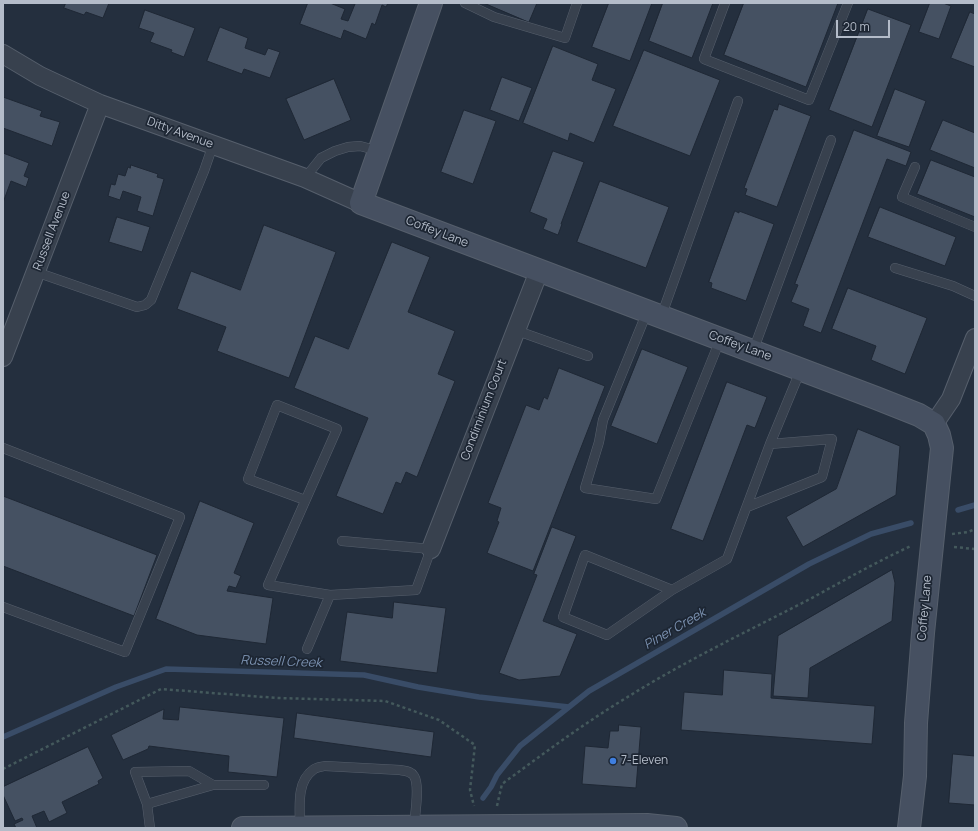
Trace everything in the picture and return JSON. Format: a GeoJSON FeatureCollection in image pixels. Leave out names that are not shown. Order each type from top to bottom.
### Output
{"type":"FeatureCollection","features":[{"type":"Feature","properties":{"kind":"street"},"geometry":{"type":"LineString","coordinates":[[361,203],[431,3]]}},
{"type":"Feature","properties":{"kind":"street","name":"Ditty Avenue"},"geometry":{"type":"LineString","coordinates":[[3,54],[40,76],[100,104],[305,178],[361,203]]}},
{"type":"Feature","properties":{"kind":"street","name":"Russell Avenue"},"geometry":{"type":"LineString","coordinates":[[3,357],[100,104]]}},
{"type":"Feature","properties":{"kind":"street","name":"Coffey Lane"},"geometry":{"type":"LineString","coordinates":[[361,203],[720,340],[801,369],[918,415],[934,424],[939,434],[942,448],[923,633],[916,723],[915,776],[909,828]]}},
{"type":"Feature","properties":{"kind":"street","name":"Condiminium Court"},"geometry":{"type":"LineString","coordinates":[[430,549],[539,271]]}},
{"type":"Feature","properties":{"kind":"street"},"geometry":{"type":"LineString","coordinates":[[934,424],[951,399],[975,338]]}},
{"type":"Feature","properties":{"kind":"street"},"geometry":{"type":"LineString","coordinates":[[243,828],[414,826],[552,827],[647,825],[676,828]]}},
{"type":"Feature","properties":{"kind":"lane"},"geometry":{"type":"LineString","coordinates":[[465,3],[494,17],[565,38],[577,3]]}},
{"type":"Feature","properties":{"kind":"lane"},"geometry":{"type":"LineString","coordinates":[[725,3],[704,59],[809,100],[848,3]]}},
{"type":"Feature","properties":{"kind":"lane"},"geometry":{"type":"LineString","coordinates":[[720,340],[656,499],[586,488],[599,442],[603,420],[654,314],[738,101]]}},
{"type":"Feature","properties":{"kind":"lane"},"geometry":{"type":"LineString","coordinates":[[753,351],[831,140]]}},
{"type":"Feature","properties":{"kind":"lane"},"geometry":{"type":"LineString","coordinates":[[36,272],[137,307],[145,305],[151,300],[204,171],[212,145]]}},
{"type":"Feature","properties":{"kind":"lane"},"geometry":{"type":"LineString","coordinates":[[305,178],[321,158],[335,151],[348,147],[360,146],[379,150]]}},
{"type":"Feature","properties":{"kind":"lane"},"geometry":{"type":"LineString","coordinates":[[915,167],[902,197],[975,227]]}},
{"type":"Feature","properties":{"kind":"lane"},"geometry":{"type":"LineString","coordinates":[[895,268],[953,286],[975,296]]}},
{"type":"Feature","properties":{"kind":"lane"},"geometry":{"type":"LineString","coordinates":[[515,330],[588,356]]}},
{"type":"Feature","properties":{"kind":"lane"},"geometry":{"type":"LineString","coordinates":[[672,590],[585,555],[563,617],[607,635],[672,590],[727,559],[770,444],[801,369]]}},
{"type":"Feature","properties":{"kind":"lane"},"geometry":{"type":"LineString","coordinates":[[305,500],[248,479],[277,405],[337,429],[268,585],[330,595],[416,590],[430,549],[342,541]]}},
{"type":"Feature","properties":{"kind":"lane"},"geometry":{"type":"LineString","coordinates":[[747,507],[822,477],[832,439],[770,444]]}},
{"type":"Feature","properties":{"kind":"lane"},"geometry":{"type":"LineString","coordinates":[[3,448],[180,517],[124,652],[3,608]]}},
{"type":"Feature","properties":{"kind":"lane"},"geometry":{"type":"LineString","coordinates":[[307,649],[330,595]]}},
{"type":"Feature","properties":{"kind":"lane"},"geometry":{"type":"LineString","coordinates":[[300,827],[301,787],[306,776],[314,768],[325,766],[400,770],[413,775],[416,782],[414,826]]}},
{"type":"Feature","properties":{"kind":"lane"},"geometry":{"type":"LineString","coordinates":[[150,828],[147,804],[135,772],[189,771],[213,785]]}},
{"type":"Feature","properties":{"kind":"lane"},"geometry":{"type":"LineString","coordinates":[[147,804],[213,785],[264,785]]}},
{"type":"Feature","properties":{"kind":"path"},"geometry":{"type":"LineString","coordinates":[[492,827],[502,784],[626,698],[708,650],[810,599],[890,555],[932,537]]}},
{"type":"Feature","properties":{"kind":"path"},"geometry":{"type":"LineString","coordinates":[[954,547],[975,549]]}},
{"type":"Feature","properties":{"kind":"path"},"geometry":{"type":"LineString","coordinates":[[3,768],[161,689],[277,698],[384,701],[439,720],[475,745],[470,790],[492,827]]}},
{"type":"Feature","properties":{"kind":"building"},"geometry":{"type":"Polygon","coordinates":[[[66,3],[109,3],[103,18],[86,12],[84,15],[64,8],[66,3]]]}},
{"type":"Feature","properties":{"kind":"building"},"geometry":{"type":"Polygon","coordinates":[[[308,3],[330,3],[345,9],[341,19],[348,21],[355,4],[351,3],[388,3],[386,7],[382,5],[375,25],[372,23],[366,39],[344,30],[341,39],[300,24],[308,3]]]}},
{"type":"Feature","properties":{"kind":"building"},"geometry":{"type":"Polygon","coordinates":[[[484,3],[537,3],[529,22],[484,3]]]}},
{"type":"Feature","properties":{"kind":"building"},"geometry":{"type":"Polygon","coordinates":[[[609,3],[652,3],[630,61],[592,47],[609,3]]]}},
{"type":"Feature","properties":{"kind":"building"},"geometry":{"type":"Polygon","coordinates":[[[663,3],[713,3],[692,58],[649,41],[663,3]]]}},
{"type":"Feature","properties":{"kind":"building"},"geometry":{"type":"Polygon","coordinates":[[[744,3],[838,3],[806,87],[724,55],[744,3]]]}},
{"type":"Feature","properties":{"kind":"building"},"geometry":{"type":"Polygon","coordinates":[[[930,3],[943,3],[951,6],[939,39],[919,32],[930,3]]]}},
{"type":"Feature","properties":{"kind":"building"},"geometry":{"type":"Polygon","coordinates":[[[868,9],[911,25],[872,127],[829,110],[868,9]]]}},
{"type":"Feature","properties":{"kind":"building"},"geometry":{"type":"Polygon","coordinates":[[[145,10],[195,28],[184,57],[171,52],[172,50],[150,42],[154,33],[139,28],[145,10]]]}},
{"type":"Feature","properties":{"kind":"building"},"geometry":{"type":"Polygon","coordinates":[[[970,12],[975,14],[975,67],[951,58],[970,12]]]}},
{"type":"Feature","properties":{"kind":"building"},"geometry":{"type":"Polygon","coordinates":[[[220,27],[248,38],[245,48],[265,55],[268,48],[280,52],[270,78],[244,69],[242,74],[207,61],[220,27]]]}},
{"type":"Feature","properties":{"kind":"building"},"geometry":{"type":"Polygon","coordinates":[[[553,46],[598,64],[592,80],[616,89],[594,143],[570,133],[568,141],[523,123],[553,46]]]}},
{"type":"Feature","properties":{"kind":"building"},"geometry":{"type":"Polygon","coordinates":[[[644,50],[720,80],[690,156],[613,126],[644,50]]]}},
{"type":"Feature","properties":{"kind":"building"},"geometry":{"type":"Polygon","coordinates":[[[502,77],[532,88],[519,121],[490,110],[502,77]]]}},
{"type":"Feature","properties":{"kind":"building"},"geometry":{"type":"Polygon","coordinates":[[[334,79],[351,120],[304,140],[286,99],[334,79]]]}},
{"type":"Feature","properties":{"kind":"building"},"geometry":{"type":"Polygon","coordinates":[[[895,89],[926,101],[909,147],[877,136],[895,89]]]}},
{"type":"Feature","properties":{"kind":"building"},"geometry":{"type":"Polygon","coordinates":[[[3,97],[42,111],[40,116],[60,122],[52,146],[3,128],[3,97]]]}},
{"type":"Feature","properties":{"kind":"building"},"geometry":{"type":"Polygon","coordinates":[[[779,104],[811,116],[777,207],[745,195],[747,189],[744,188],[774,109],[777,110],[779,104]]]}},
{"type":"Feature","properties":{"kind":"building"},"geometry":{"type":"Polygon","coordinates":[[[464,110],[496,121],[473,184],[441,172],[464,110]]]}},
{"type":"Feature","properties":{"kind":"building"},"geometry":{"type":"Polygon","coordinates":[[[943,120],[975,133],[975,168],[930,150],[943,120]]]}},
{"type":"Feature","properties":{"kind":"building"},"geometry":{"type":"Polygon","coordinates":[[[854,130],[911,152],[906,166],[887,159],[821,333],[803,326],[809,309],[791,302],[798,285],[795,284],[854,130]]]}},
{"type":"Feature","properties":{"kind":"building"},"geometry":{"type":"Polygon","coordinates":[[[553,151],[584,162],[558,235],[543,229],[547,219],[530,212],[553,151]]]}},
{"type":"Feature","properties":{"kind":"building"},"geometry":{"type":"Polygon","coordinates":[[[3,153],[29,163],[24,176],[29,178],[26,187],[11,181],[4,200],[3,153]]]}},
{"type":"Feature","properties":{"kind":"building"},"geometry":{"type":"Polygon","coordinates":[[[931,160],[975,177],[975,217],[917,194],[931,160]]]}},
{"type":"Feature","properties":{"kind":"building"},"geometry":{"type":"Polygon","coordinates":[[[131,165],[158,174],[157,177],[164,179],[153,216],[137,211],[141,197],[123,191],[120,200],[108,196],[111,184],[115,185],[118,174],[125,176],[128,167],[130,168],[131,165]]]}},
{"type":"Feature","properties":{"kind":"building"},"geometry":{"type":"Polygon","coordinates":[[[600,181],[669,207],[646,268],[577,242],[600,181]]]}},
{"type":"Feature","properties":{"kind":"building"},"geometry":{"type":"Polygon","coordinates":[[[880,207],[956,237],[945,266],[868,237],[880,207]]]}},
{"type":"Feature","properties":{"kind":"building"},"geometry":{"type":"Polygon","coordinates":[[[735,211],[739,213],[739,211],[774,224],[746,301],[711,288],[712,283],[709,282],[735,211]]]}},
{"type":"Feature","properties":{"kind":"building"},"geometry":{"type":"Polygon","coordinates":[[[117,217],[150,227],[142,252],[109,242],[117,217]]]}},
{"type":"Feature","properties":{"kind":"building"},"geometry":{"type":"Polygon","coordinates":[[[264,225],[336,252],[289,378],[217,351],[226,327],[177,309],[191,271],[240,290],[264,225]]]}},
{"type":"Feature","properties":{"kind":"building"},"geometry":{"type":"Polygon","coordinates":[[[392,242],[430,257],[408,312],[455,331],[438,374],[455,381],[417,477],[406,472],[401,484],[396,482],[383,514],[336,496],[368,418],[294,388],[315,336],[348,349],[392,242]]]}},
{"type":"Feature","properties":{"kind":"building"},"geometry":{"type":"Polygon","coordinates":[[[848,288],[927,318],[905,374],[871,360],[876,346],[832,329],[848,288]]]}},
{"type":"Feature","properties":{"kind":"building"},"geometry":{"type":"Polygon","coordinates":[[[642,349],[688,367],[657,444],[611,426],[642,349]]]}},
{"type":"Feature","properties":{"kind":"building"},"geometry":{"type":"Polygon","coordinates":[[[559,368],[605,386],[533,571],[487,553],[499,522],[497,521],[501,508],[488,503],[526,405],[539,410],[544,397],[547,399],[559,368]]]}},
{"type":"Feature","properties":{"kind":"building"},"geometry":{"type":"Polygon","coordinates":[[[727,382],[767,397],[755,428],[747,425],[703,541],[671,529],[727,382]]]}},
{"type":"Feature","properties":{"kind":"building"},"geometry":{"type":"Polygon","coordinates":[[[858,429],[900,446],[896,495],[803,547],[786,517],[836,489],[858,429]]]}},
{"type":"Feature","properties":{"kind":"building"},"geometry":{"type":"Polygon","coordinates":[[[3,496],[157,555],[134,616],[3,566],[3,496]]]}},
{"type":"Feature","properties":{"kind":"building"},"geometry":{"type":"Polygon","coordinates":[[[200,501],[254,523],[234,573],[241,576],[236,588],[229,586],[227,591],[273,598],[266,644],[197,635],[156,619],[200,501]]]}},
{"type":"Feature","properties":{"kind":"building"},"geometry":{"type":"Polygon","coordinates":[[[552,527],[576,536],[543,621],[577,634],[560,676],[519,680],[499,673],[537,575],[534,574],[552,527]]]}},
{"type":"Feature","properties":{"kind":"building"},"geometry":{"type":"Polygon","coordinates":[[[892,570],[895,583],[892,621],[810,668],[808,698],[773,696],[778,636],[892,570]]]}},
{"type":"Feature","properties":{"kind":"building"},"geometry":{"type":"Polygon","coordinates":[[[394,602],[446,608],[437,673],[340,661],[347,612],[392,618],[394,602]]]}},
{"type":"Feature","properties":{"kind":"building"},"geometry":{"type":"Polygon","coordinates":[[[724,670],[772,674],[771,698],[875,706],[872,744],[681,730],[684,692],[722,695],[724,670]]]}},
{"type":"Feature","properties":{"kind":"building"},"geometry":{"type":"Polygon","coordinates":[[[180,707],[284,718],[277,777],[228,772],[229,756],[149,746],[148,749],[123,760],[111,735],[164,709],[163,719],[178,720],[180,707]]]}},
{"type":"Feature","properties":{"kind":"building"},"geometry":{"type":"Polygon","coordinates":[[[297,713],[434,732],[431,757],[294,738],[297,713]]]}},
{"type":"Feature","properties":{"kind":"building"},"geometry":{"type":"Polygon","coordinates":[[[619,725],[641,727],[636,788],[582,784],[585,746],[608,748],[610,731],[618,731],[619,725]]]}},
{"type":"Feature","properties":{"kind":"building"},"geometry":{"type":"Polygon","coordinates":[[[88,747],[103,778],[98,781],[99,784],[62,802],[67,813],[49,822],[44,811],[32,816],[37,828],[16,828],[14,824],[23,820],[22,818],[15,821],[3,795],[3,787],[88,747]]]}},
{"type":"Feature","properties":{"kind":"building"},"geometry":{"type":"Polygon","coordinates":[[[953,754],[975,756],[975,805],[949,803],[953,754]]]}},
{"type":"Feature","properties":{"kind":"waterway","name":"Piner Creek"},"geometry":{"type":"LineString","coordinates":[[958,510],[975,505]]}},
{"type":"Feature","properties":{"kind":"waterway","name":"Piner Creek"},"geometry":{"type":"LineString","coordinates":[[483,798],[497,775],[520,746],[589,691],[809,564],[871,534],[911,523]]}},
{"type":"Feature","properties":{"kind":"waterway","name":"Russell Creek"},"geometry":{"type":"LineString","coordinates":[[3,737],[116,687],[166,669],[364,675],[418,687],[479,697],[569,707]]}},
{"type":"Feature","properties":{"kind":"place","name":"7-Eleven"},"geometry":{"type":"Point","coordinates":[613,761]}}]}
